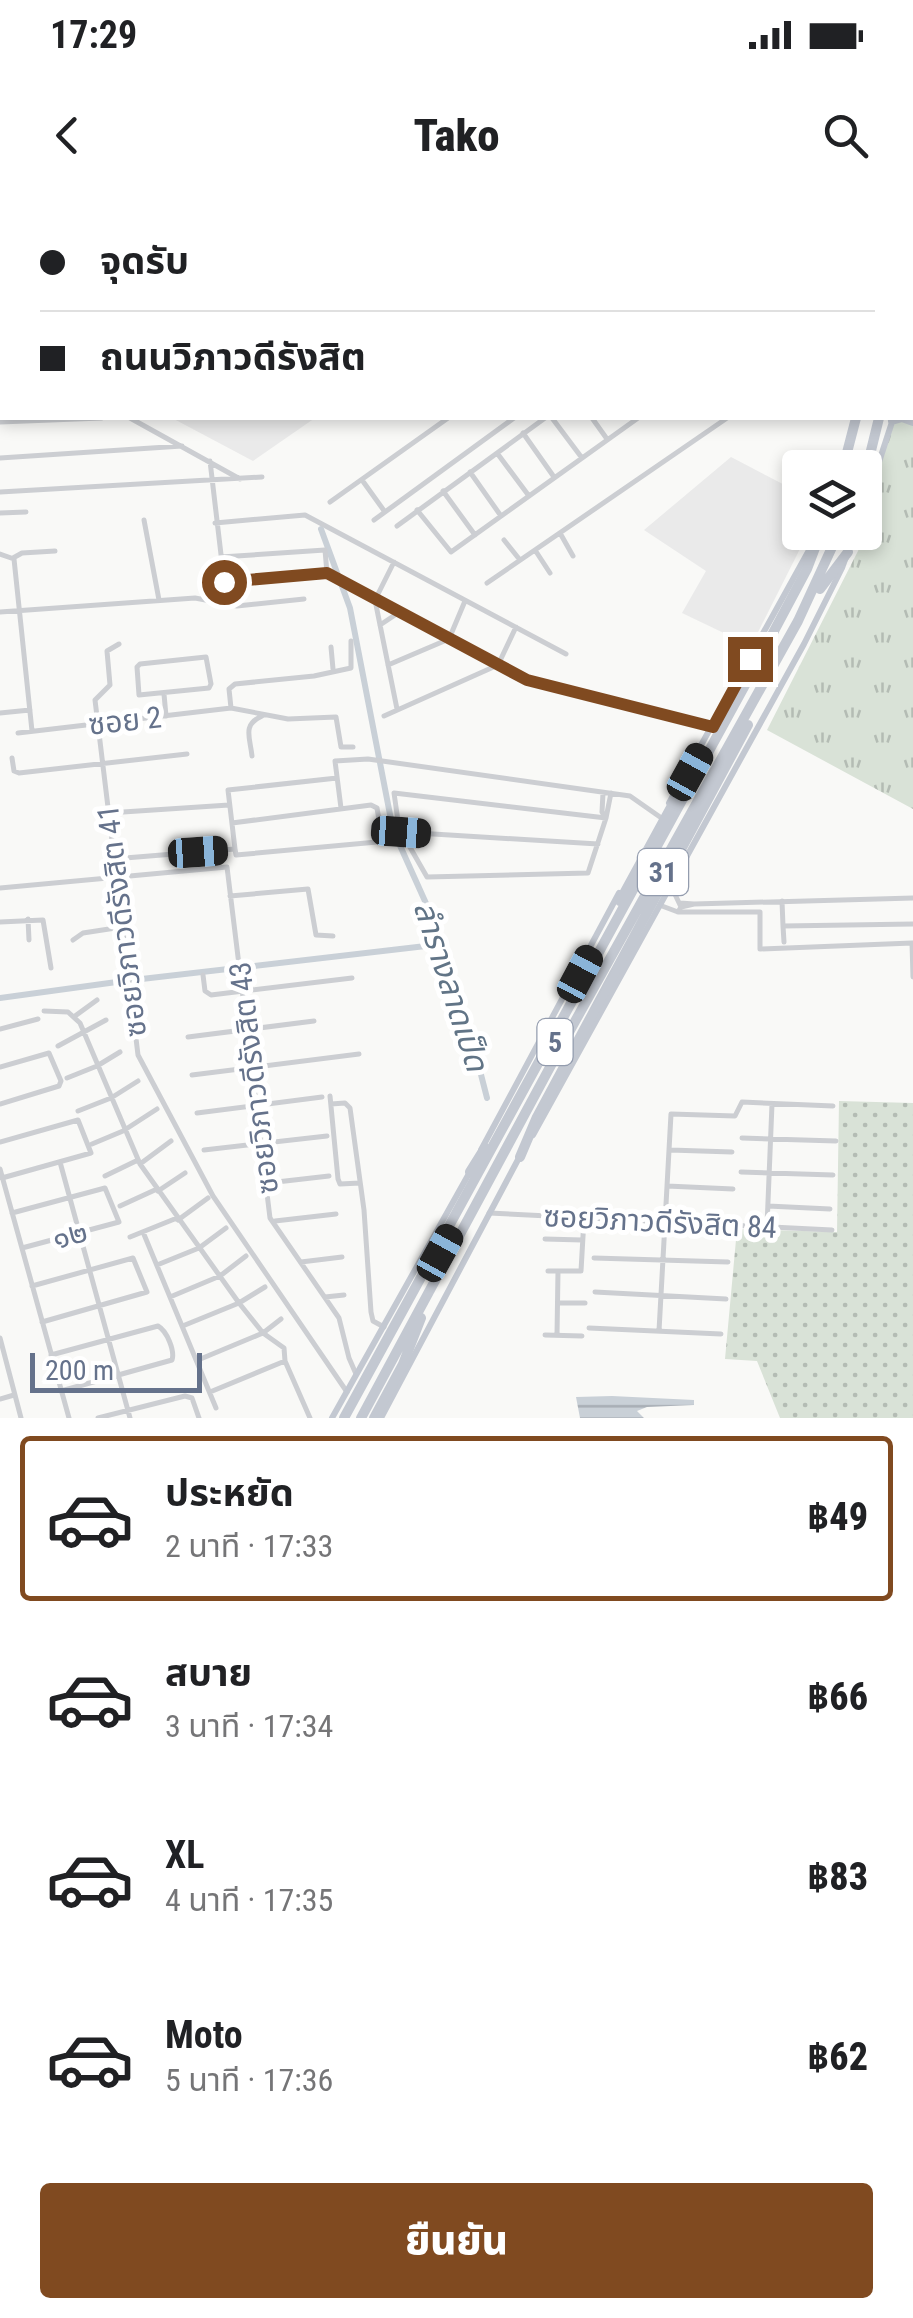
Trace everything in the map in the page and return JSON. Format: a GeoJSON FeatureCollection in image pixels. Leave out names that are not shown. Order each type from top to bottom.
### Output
{"type":"FeatureCollection","features":[{"type":"Feature","properties":{"kind":"highway"},"geometry":{"type":"LineString","coordinates":[[851,450],[858,420]]}},
{"type":"Feature","properties":{"kind":"highway"},"geometry":{"type":"LineString","coordinates":[[866,450],[875,420]]}},
{"type":"Feature","properties":{"kind":"highway"},"geometry":{"type":"LineString","coordinates":[[870,450],[876,420]]}},
{"type":"Feature","properties":{"kind":"highway","name":"31"},"geometry":{"type":"LineString","coordinates":[[342,1418],[713,744],[815,550]]}},
{"type":"Feature","properties":{"kind":"highway","name":"5"},"geometry":{"type":"LineString","coordinates":[[342,1418],[804,585],[816,550]]}},
{"type":"Feature","properties":{"kind":"highway","name":"5"},"geometry":{"type":"LineString","coordinates":[[374,1418],[590,994],[816,589],[834,550]]}},
{"type":"Feature","properties":{"kind":"highway","name":"31"},"geometry":{"type":"LineString","coordinates":[[374,1418],[422,1318],[820,589],[835,550]]}},
{"type":"Feature","properties":{"kind":"highway"},"geometry":{"type":"LineString","coordinates":[[820,589],[848,552]]}},
{"type":"Feature","properties":{"kind":"highway","name":"5"},"geometry":{"type":"LineString","coordinates":[[470,1172],[708,740],[759,665]]}},
{"type":"Feature","properties":{"kind":"highway","name":"5"},"geometry":{"type":"LineString","coordinates":[[520,1157],[744,733],[771,670]]}},
{"type":"Feature","properties":{"kind":"highway"},"geometry":{"type":"LineString","coordinates":[[713,744],[716,722]]}},
{"type":"Feature","properties":{"kind":"highway"},"geometry":{"type":"LineString","coordinates":[[420,1261],[448,1226]]}},
{"type":"Feature","properties":{"kind":"highway"},"geometry":{"type":"LineString","coordinates":[[374,1418],[422,1318]]}},
{"type":"Feature","properties":{"kind":"highway"},"geometry":{"type":"LineString","coordinates":[[403,1364],[422,1339]]}},
{"type":"Feature","properties":{"kind":"highway","name":"31"},"geometry":{"type":"LineString","coordinates":[[342,1418],[370,1356]]}},
{"type":"Feature","properties":{"kind":"main road"},"geometry":{"type":"LineString","coordinates":[[882,453],[893,420]]}},
{"type":"Feature","properties":{"kind":"main road","name":"31"},"geometry":{"type":"LineString","coordinates":[[342,1418],[347,1392],[660,817],[812,550]]}},
{"type":"Feature","properties":{"kind":"main road","name":"31"},"geometry":{"type":"LineString","coordinates":[[374,1418],[422,1339],[488,1213],[672,888],[804,644],[848,552]]}},
{"type":"Feature","properties":{"kind":"street"},"geometry":{"type":"LineString","coordinates":[[0,422],[51,420]]}},
{"type":"Feature","properties":{"kind":"street"},"geometry":{"type":"LineString","coordinates":[[134,420],[240,480]]}},
{"type":"Feature","properties":{"kind":"street"},"geometry":{"type":"LineString","coordinates":[[330,502],[445,420]]}},
{"type":"Feature","properties":{"kind":"street"},"geometry":{"type":"LineString","coordinates":[[374,520],[511,420]]}},
{"type":"Feature","properties":{"kind":"street"},"geometry":{"type":"LineString","coordinates":[[397,526],[545,420]]}},
{"type":"Feature","properties":{"kind":"street"},"geometry":{"type":"LineString","coordinates":[[550,420],[582,458]]}},
{"type":"Feature","properties":{"kind":"street"},"geometry":{"type":"LineString","coordinates":[[594,420],[608,439]]}},
{"type":"Feature","properties":{"kind":"street"},"geometry":{"type":"LineString","coordinates":[[417,510],[448,552],[632,420]]}},
{"type":"Feature","properties":{"kind":"street"},"geometry":{"type":"LineString","coordinates":[[487,582],[724,420]]}},
{"type":"Feature","properties":{"kind":"street"},"geometry":{"type":"LineString","coordinates":[[524,433],[554,477]]}},
{"type":"Feature","properties":{"kind":"street"},"geometry":{"type":"LineString","coordinates":[[0,458],[182,446]]}},
{"type":"Feature","properties":{"kind":"street"},"geometry":{"type":"LineString","coordinates":[[497,453],[529,496]]}},
{"type":"Feature","properties":{"kind":"street"},"geometry":{"type":"LineString","coordinates":[[210,461],[226,597]]}},
{"type":"Feature","properties":{"kind":"street"},"geometry":{"type":"LineString","coordinates":[[470,472],[501,516]]}},
{"type":"Feature","properties":{"kind":"street"},"geometry":{"type":"LineString","coordinates":[[0,492],[262,478]]}},
{"type":"Feature","properties":{"kind":"street"},"geometry":{"type":"LineString","coordinates":[[362,480],[385,512]]}},
{"type":"Feature","properties":{"kind":"street"},"geometry":{"type":"LineString","coordinates":[[444,491],[476,535]]}},
{"type":"Feature","properties":{"kind":"street"},"geometry":{"type":"LineString","coordinates":[[0,513],[26,512]]}},
{"type":"Feature","properties":{"kind":"street"},"geometry":{"type":"LineString","coordinates":[[215,522],[306,515],[566,654]]}},
{"type":"Feature","properties":{"kind":"street"},"geometry":{"type":"LineString","coordinates":[[144,520],[158,600]]}},
{"type":"Feature","properties":{"kind":"street"},"geometry":{"type":"LineString","coordinates":[[560,533],[573,556]]}},
{"type":"Feature","properties":{"kind":"street"},"geometry":{"type":"LineString","coordinates":[[504,540],[520,560]]}},
{"type":"Feature","properties":{"kind":"street"},"geometry":{"type":"LineString","coordinates":[[220,557],[325,550],[327,573]]}},
{"type":"Feature","properties":{"kind":"street"},"geometry":{"type":"LineString","coordinates":[[534,550],[550,573]]}},
{"type":"Feature","properties":{"kind":"street"},"geometry":{"type":"LineString","coordinates":[[0,554],[12,558],[22,553],[55,552]]}},
{"type":"Feature","properties":{"kind":"street"},"geometry":{"type":"LineString","coordinates":[[12,558],[32,731]]}},
{"type":"Feature","properties":{"kind":"street"},"geometry":{"type":"LineString","coordinates":[[394,562],[375,600],[398,709]]}},
{"type":"Feature","properties":{"kind":"street"},"geometry":{"type":"LineString","coordinates":[[224,582],[327,573],[527,680],[716,722]]}},
{"type":"Feature","properties":{"kind":"street"},"geometry":{"type":"LineString","coordinates":[[0,612],[195,598],[236,606],[304,599]]}},
{"type":"Feature","properties":{"kind":"street"},"geometry":{"type":"LineString","coordinates":[[388,664],[449,639],[465,600]]}},
{"type":"Feature","properties":{"kind":"street"},"geometry":{"type":"LineString","coordinates":[[380,625],[399,612]]}},
{"type":"Feature","properties":{"kind":"street"},"geometry":{"type":"LineString","coordinates":[[384,716],[498,665],[516,627]]}},
{"type":"Feature","properties":{"kind":"street"},"geometry":{"type":"LineString","coordinates":[[351,641],[353,666],[314,676],[235,684],[229,688],[231,708],[288,719],[336,718],[342,747],[353,747]]}},
{"type":"Feature","properties":{"kind":"street","name":"ซอยวิภาวดีรังสิต 41"},"geometry":{"type":"LineString","coordinates":[[119,644],[107,651],[110,685],[96,698],[97,724],[138,1056],[213,1196],[347,1392]]}},
{"type":"Feature","properties":{"kind":"street"},"geometry":{"type":"LineString","coordinates":[[331,647],[333,670]]}},
{"type":"Feature","properties":{"kind":"street"},"geometry":{"type":"LineString","coordinates":[[206,658],[210,687],[164,694],[139,695],[138,665],[206,658]]}},
{"type":"Feature","properties":{"kind":"street"},"geometry":{"type":"LineString","coordinates":[[164,694],[166,716]]}},
{"type":"Feature","properties":{"kind":"street","name":"ซอย 2"},"geometry":{"type":"LineString","coordinates":[[18,733],[231,708]]}},
{"type":"Feature","properties":{"kind":"street"},"geometry":{"type":"LineString","coordinates":[[0,713],[30,710]]}},
{"type":"Feature","properties":{"kind":"street"},"geometry":{"type":"LineString","coordinates":[[252,756],[250,722],[263,716]]}},
{"type":"Feature","properties":{"kind":"street"},"geometry":{"type":"LineString","coordinates":[[12,758],[14,771],[19,774],[187,754]]}},
{"type":"Feature","properties":{"kind":"street"},"geometry":{"type":"LineString","coordinates":[[341,808],[335,761],[351,759],[407,762],[630,796],[660,817]]}},
{"type":"Feature","properties":{"kind":"street"},"geometry":{"type":"LineString","coordinates":[[232,823],[375,806],[381,841],[236,856],[235,849],[232,823],[230,805],[228,790],[337,778]]}},
{"type":"Feature","properties":{"kind":"street"},"geometry":{"type":"LineString","coordinates":[[606,818],[394,793],[401,832],[426,877],[588,873],[606,818],[607,792]]}},
{"type":"Feature","properties":{"kind":"street"},"geometry":{"type":"LineString","coordinates":[[122,812],[230,805]]}},
{"type":"Feature","properties":{"kind":"street"},"geometry":{"type":"LineString","coordinates":[[401,832],[598,844]]}},
{"type":"Feature","properties":{"kind":"street"},"geometry":{"type":"LineString","coordinates":[[126,858],[235,849]]}},
{"type":"Feature","properties":{"kind":"street"},"geometry":{"type":"LineString","coordinates":[[0,888],[227,868],[230,896],[308,889],[316,935],[333,936]]}},
{"type":"Feature","properties":{"kind":"street"},"geometry":{"type":"LineString","coordinates":[[672,888],[679,907]]}},
{"type":"Feature","properties":{"kind":"street","name":"ซอยวิภาวดีรังสิต 43"},"geometry":{"type":"LineString","coordinates":[[230,896],[273,1221],[344,1328],[349,1358],[357,1376]]}},
{"type":"Feature","properties":{"kind":"street"},"geometry":{"type":"LineString","coordinates":[[679,907],[913,898]]}},
{"type":"Feature","properties":{"kind":"street"},"geometry":{"type":"LineString","coordinates":[[782,902],[784,942]]}},
{"type":"Feature","properties":{"kind":"street"},"geometry":{"type":"LineString","coordinates":[[662,906],[760,912],[760,949],[912,943],[913,977]]}},
{"type":"Feature","properties":{"kind":"street"},"geometry":{"type":"LineString","coordinates":[[28,919],[29,940]]}},
{"type":"Feature","properties":{"kind":"street"},"geometry":{"type":"LineString","coordinates":[[0,922],[43,920],[51,968]]}},
{"type":"Feature","properties":{"kind":"street"},"geometry":{"type":"LineString","coordinates":[[784,926],[913,924]]}},
{"type":"Feature","properties":{"kind":"street"},"geometry":{"type":"LineString","coordinates":[[74,940],[83,932],[122,927]]}},
{"type":"Feature","properties":{"kind":"street"},"geometry":{"type":"LineString","coordinates":[[203,974],[206,991],[211,995],[352,978]]}},
{"type":"Feature","properties":{"kind":"street"},"geometry":{"type":"LineString","coordinates":[[74,1016],[97,1000]]}},
{"type":"Feature","properties":{"kind":"street"},"geometry":{"type":"LineString","coordinates":[[44,1011],[62,1010],[74,1016],[139,1162],[239,1304],[263,1333],[284,1348],[284,1361],[310,1418]]}},
{"type":"Feature","properties":{"kind":"street"},"geometry":{"type":"LineString","coordinates":[[0,1029],[38,1018]]}},
{"type":"Feature","properties":{"kind":"street"},"geometry":{"type":"LineString","coordinates":[[58,1046],[106,1020]]}},
{"type":"Feature","properties":{"kind":"street"},"geometry":{"type":"LineString","coordinates":[[188,1036],[314,1020]]}},
{"type":"Feature","properties":{"kind":"street"},"geometry":{"type":"LineString","coordinates":[[0,1067],[49,1052],[61,1084],[0,1104]]}},
{"type":"Feature","properties":{"kind":"street"},"geometry":{"type":"LineString","coordinates":[[67,1078],[120,1052]]}},
{"type":"Feature","properties":{"kind":"street"},"geometry":{"type":"LineString","coordinates":[[192,1075],[359,1054]]}},
{"type":"Feature","properties":{"kind":"street"},"geometry":{"type":"LineString","coordinates":[[78,1111],[138,1081]]}},
{"type":"Feature","properties":{"kind":"street"},"geometry":{"type":"LineString","coordinates":[[197,1113],[322,1097]]}},
{"type":"Feature","properties":{"kind":"street"},"geometry":{"type":"LineString","coordinates":[[360,1184],[340,1184],[338,1179],[330,1100],[350,1106],[360,1184],[371,1312],[373,1321],[384,1327]]}},
{"type":"Feature","properties":{"kind":"street"},"geometry":{"type":"LineString","coordinates":[[659,1331],[671,1114],[734,1116],[742,1102],[833,1106]]}},
{"type":"Feature","properties":{"kind":"street"},"geometry":{"type":"LineString","coordinates":[[767,1227],[772,1104]]}},
{"type":"Feature","properties":{"kind":"street"},"geometry":{"type":"LineString","coordinates":[[92,1144],[123,1131],[158,1109]]}},
{"type":"Feature","properties":{"kind":"street"},"geometry":{"type":"LineString","coordinates":[[0,1142],[78,1120],[92,1153],[2,1178]]}},
{"type":"Feature","properties":{"kind":"street"},"geometry":{"type":"LineString","coordinates":[[204,1150],[327,1136]]}},
{"type":"Feature","properties":{"kind":"street"},"geometry":{"type":"LineString","coordinates":[[742,1138],[836,1140]]}},
{"type":"Feature","properties":{"kind":"street"},"geometry":{"type":"LineString","coordinates":[[105,1176],[139,1162],[170,1140]]}},
{"type":"Feature","properties":{"kind":"street"},"geometry":{"type":"LineString","coordinates":[[669,1150],[732,1152]]}},
{"type":"Feature","properties":{"kind":"street"},"geometry":{"type":"LineString","coordinates":[[60,1162],[130,1418]]}},
{"type":"Feature","properties":{"kind":"street"},"geometry":{"type":"LineString","coordinates":[[0,1169],[68,1418]]}},
{"type":"Feature","properties":{"kind":"street"},"geometry":{"type":"LineString","coordinates":[[741,1172],[833,1175]]}},
{"type":"Feature","properties":{"kind":"street"},"geometry":{"type":"LineString","coordinates":[[120,1206],[185,1174]]}},
{"type":"Feature","properties":{"kind":"street"},"geometry":{"type":"LineString","coordinates":[[266,1183],[330,1176]]}},
{"type":"Feature","properties":{"kind":"street"},"geometry":{"type":"LineString","coordinates":[[667,1186],[734,1188]]}},
{"type":"Feature","properties":{"kind":"street","name":"๑๒"},"geometry":{"type":"LineString","coordinates":[[22,1248],[119,1222],[105,1188],[70,1197]]}},
{"type":"Feature","properties":{"kind":"street"},"geometry":{"type":"LineString","coordinates":[[12,1214],[70,1197]]}},
{"type":"Feature","properties":{"kind":"street"},"geometry":{"type":"LineString","coordinates":[[130,1237],[177,1219],[208,1198]]}},
{"type":"Feature","properties":{"kind":"street"},"geometry":{"type":"LineString","coordinates":[[768,1206],[830,1209]]}},
{"type":"Feature","properties":{"kind":"street","name":"ซอยวิภาวดีรังสิต 84"},"geometry":{"type":"LineString","coordinates":[[488,1213],[832,1230]]}},
{"type":"Feature","properties":{"kind":"street"},"geometry":{"type":"LineString","coordinates":[[273,1221],[336,1214]]}},
{"type":"Feature","properties":{"kind":"street"},"geometry":{"type":"LineString","coordinates":[[548,1272],[581,1272],[584,1218]]}},
{"type":"Feature","properties":{"kind":"street"},"geometry":{"type":"LineString","coordinates":[[157,1265],[199,1248],[226,1228]]}},
{"type":"Feature","properties":{"kind":"street"},"geometry":{"type":"LineString","coordinates":[[143,1232],[216,1408]]}},
{"type":"Feature","properties":{"kind":"street"},"geometry":{"type":"LineString","coordinates":[[545,1239],[583,1240]]}},
{"type":"Feature","properties":{"kind":"street"},"geometry":{"type":"LineString","coordinates":[[170,1297],[220,1276],[246,1256]]}},
{"type":"Feature","properties":{"kind":"street"},"geometry":{"type":"LineString","coordinates":[[301,1262],[342,1257]]}},
{"type":"Feature","properties":{"kind":"street"},"geometry":{"type":"LineString","coordinates":[[32,1286],[133,1258],[147,1292],[42,1322]]}},
{"type":"Feature","properties":{"kind":"street"},"geometry":{"type":"LineString","coordinates":[[594,1258],[728,1262]]}},
{"type":"Feature","properties":{"kind":"street"},"geometry":{"type":"LineString","coordinates":[[557,1335],[558,1272]]}},
{"type":"Feature","properties":{"kind":"street"},"geometry":{"type":"LineString","coordinates":[[184,1325],[239,1304],[264,1287]]}},
{"type":"Feature","properties":{"kind":"street"},"geometry":{"type":"LineString","coordinates":[[594,1292],[726,1298]]}},
{"type":"Feature","properties":{"kind":"street"},"geometry":{"type":"LineString","coordinates":[[325,1297],[344,1295]]}},
{"type":"Feature","properties":{"kind":"street"},"geometry":{"type":"LineString","coordinates":[[558,1303],[584,1303]]}},
{"type":"Feature","properties":{"kind":"street"},"geometry":{"type":"LineString","coordinates":[[198,1360],[263,1333],[281,1319]]}},
{"type":"Feature","properties":{"kind":"street"},"geometry":{"type":"LineString","coordinates":[[51,1354],[161,1327],[174,1354],[172,1360],[61,1391]]}},
{"type":"Feature","properties":{"kind":"street"},"geometry":{"type":"LineString","coordinates":[[590,1328],[721,1334]]}},
{"type":"Feature","properties":{"kind":"street"},"geometry":{"type":"LineString","coordinates":[[545,1335],[582,1336]]}},
{"type":"Feature","properties":{"kind":"street"},"geometry":{"type":"LineString","coordinates":[[0,1338],[21,1418]]}},
{"type":"Feature","properties":{"kind":"street"},"geometry":{"type":"LineString","coordinates":[[210,1392],[284,1361]]}},
{"type":"Feature","properties":{"kind":"street"},"geometry":{"type":"LineString","coordinates":[[0,1398],[14,1395]]}},
{"type":"Feature","properties":{"kind":"street"},"geometry":{"type":"LineString","coordinates":[[98,1418],[188,1396],[199,1418]]}},
{"type":"Feature","properties":{"kind":"shaded area"},"geometry":{"type":"Polygon","coordinates":[[[176,420],[312,420],[253,461],[176,420]]]}},
{"type":"Feature","properties":{"kind":"shaded area"},"geometry":{"type":"Polygon","coordinates":[[[731,457],[782,484],[782,550],[799,550],[751,646],[682,613],[706,571],[644,530],[731,457]]]}},
{"type":"Feature","properties":{"kind":"shaded area"},"geometry":{"type":"Polygon","coordinates":[[[576,1397],[694,1400],[694,1405],[637,1411],[644,1418],[580,1418],[576,1397]]]}},
{"type":"Feature","properties":{"kind":"green space"},"geometry":{"type":"Polygon","coordinates":[[[897,420],[913,422],[913,809],[767,730],[858,550],[882,550],[884,440],[897,420]]]}},
{"type":"Feature","properties":{"kind":"green space"},"geometry":{"type":"Polygon","coordinates":[[[839,1101],[913,1103],[913,1418],[780,1418],[757,1361],[725,1359],[737,1229],[837,1232],[839,1101]]]}},
{"type":"Feature","properties":{"kind":"waterway","name":"ลำรางลาดเป็ด"},"geometry":{"type":"LineString","coordinates":[[321,529],[350,608],[393,830],[438,930],[487,1098]]}},
{"type":"Feature","properties":{"kind":"waterway"},"geometry":{"type":"LineString","coordinates":[[133,980],[443,944]]}},
{"type":"Feature","properties":{"kind":"waterway"},"geometry":{"type":"LineString","coordinates":[[0,998],[124,981]]}},
{"type":"Feature","properties":{"kind":"route"},"geometry":{"type":"LineString","coordinates":[[224,582],[327,573],[527,680],[713,727],[750,659]]}}]}
